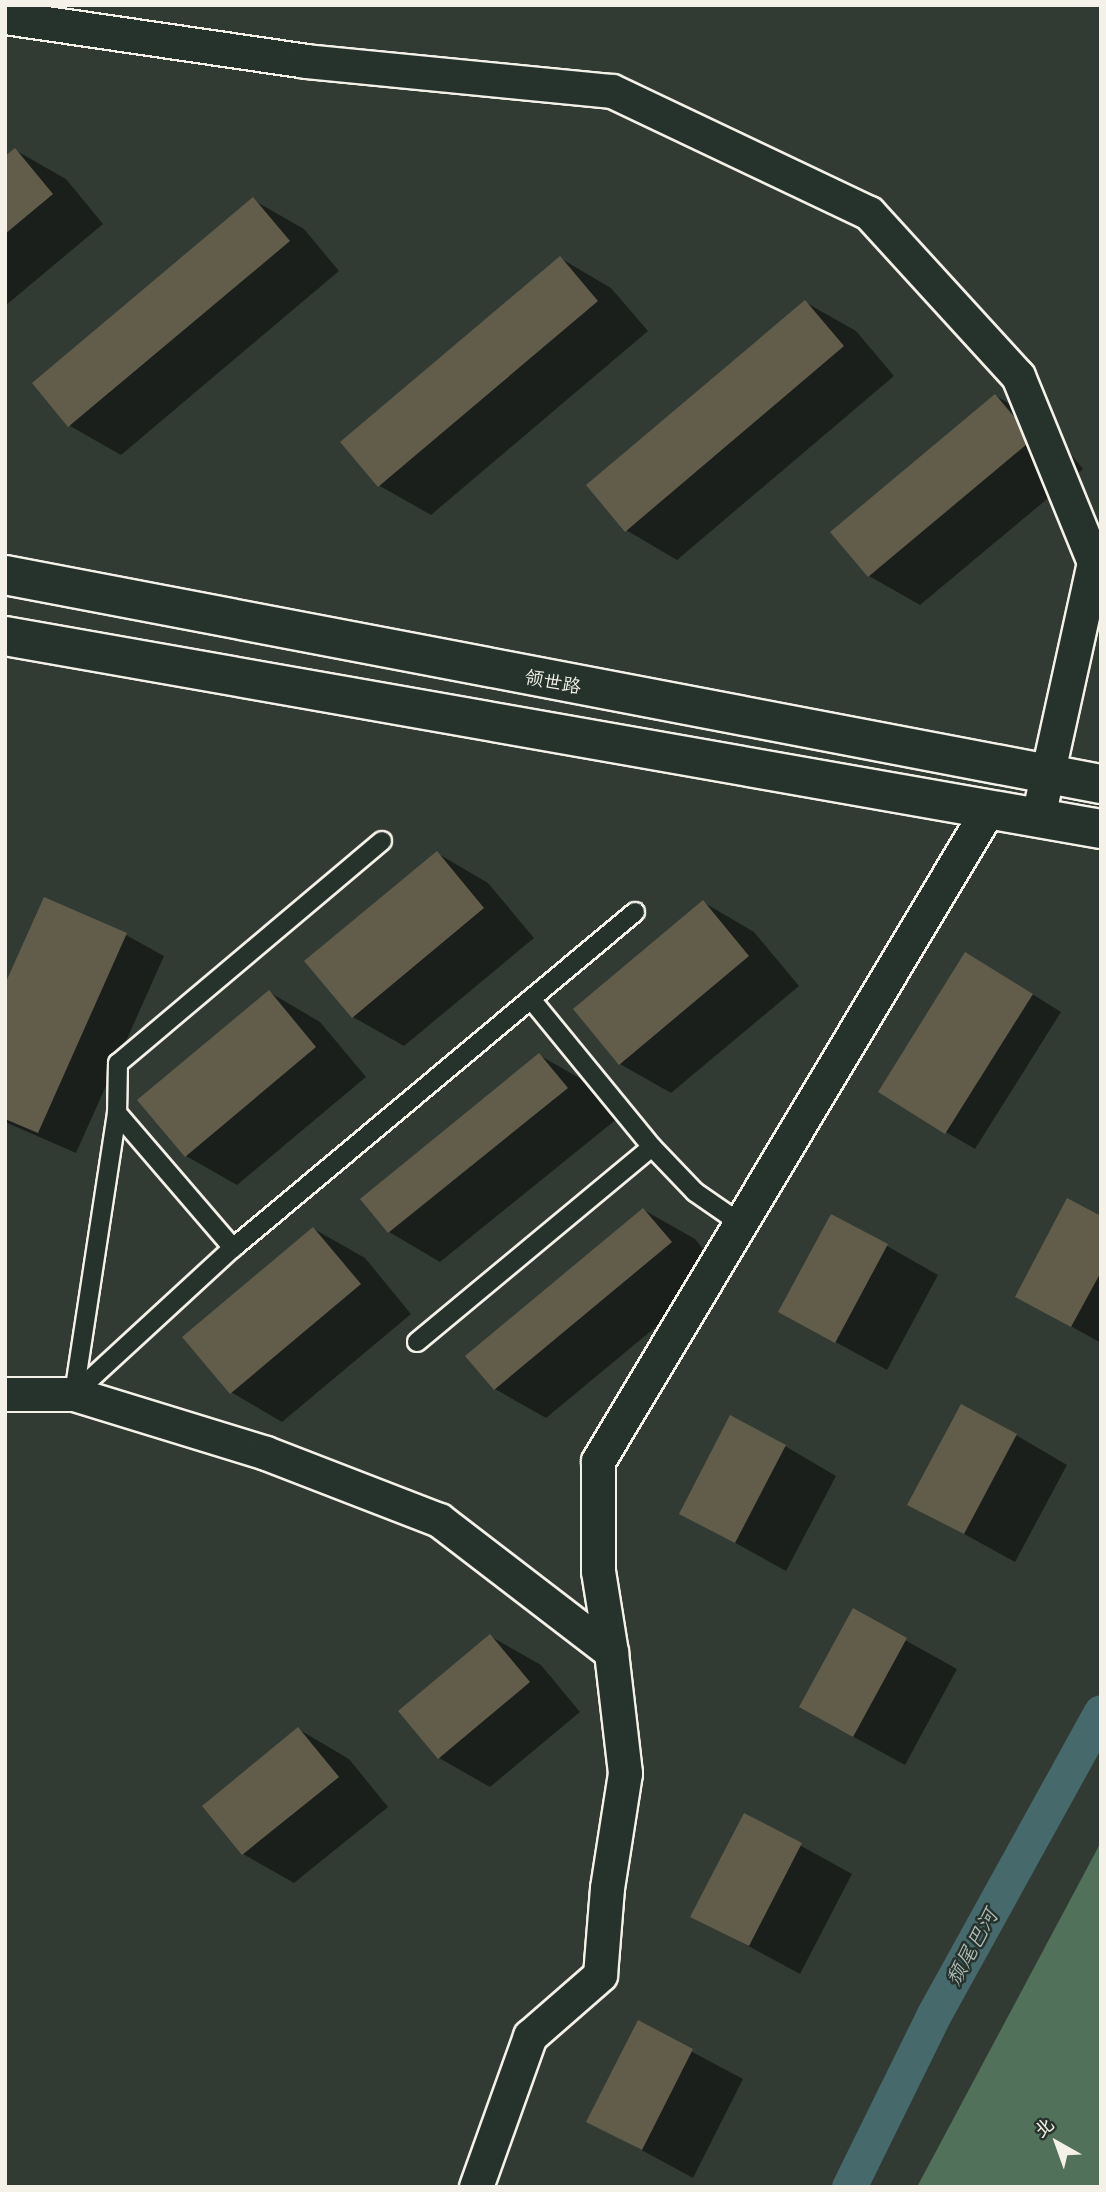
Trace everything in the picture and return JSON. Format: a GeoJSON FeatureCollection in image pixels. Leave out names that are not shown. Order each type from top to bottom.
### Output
{"type":"FeatureCollection","features":[{"type":"Feature","properties":{"kind":"street"},"geometry":{"type":"LineString","coordinates":[[5,17],[305,61],[612,91],[869,213],[1018,376],[1094,562],[1045,775],[1038,817]]}},
{"type":"Feature","properties":{"kind":"street","name":"领世路"},"geometry":{"type":"LineString","coordinates":[[5,575],[1101,784]]}},
{"type":"Feature","properties":{"kind":"street"},"geometry":{"type":"LineString","coordinates":[[5,636],[1101,829]]}},
{"type":"Feature","properties":{"kind":"street"},"geometry":{"type":"LineString","coordinates":[[476,2187],[530,2036],[600,1975],[607,1888],[625,1773],[598,1571],[598,1461],[989,808]]}},
{"type":"Feature","properties":{"kind":"street"},"geometry":{"type":"LineString","coordinates":[[5,1394],[74,1394],[266,1453],[439,1520],[611,1653]]}},
{"type":"Feature","properties":{"kind":"lane"},"geometry":{"type":"LineString","coordinates":[[74,1394],[117,1113],[118,1063],[382,841]]}},
{"type":"Feature","properties":{"kind":"lane"},"geometry":{"type":"LineString","coordinates":[[74,1394],[233,1248],[635,912]]}},
{"type":"Feature","properties":{"kind":"lane"},"geometry":{"type":"LineString","coordinates":[[531,999],[652,1147],[695,1192],[740,1223]]}},
{"type":"Feature","properties":{"kind":"lane"},"geometry":{"type":"LineString","coordinates":[[117,1113],[233,1248]]}},
{"type":"Feature","properties":{"kind":"lane"},"geometry":{"type":"LineString","coordinates":[[417,1342],[652,1147]]}},
{"type":"Feature","properties":{"kind":"green space"},"geometry":{"type":"Polygon","coordinates":[[[1101,1842],[1101,2187],[917,2187],[1101,1842]]]}},
{"type":"Feature","properties":{"kind":"building"},"geometry":{"type":"Polygon","coordinates":[[[15,148],[53,194],[5,234],[5,156],[15,148]]]}},
{"type":"Feature","properties":{"kind":"building"},"geometry":{"type":"Polygon","coordinates":[[[253,197],[290,241],[68,427],[32,383],[253,197]]]}},
{"type":"Feature","properties":{"kind":"building"},"geometry":{"type":"Polygon","coordinates":[[[560,256],[598,301],[378,487],[340,442],[560,256]]]}},
{"type":"Feature","properties":{"kind":"building"},"geometry":{"type":"Polygon","coordinates":[[[805,300],[844,346],[625,532],[586,485],[805,300]]]}},
{"type":"Feature","properties":{"kind":"building"},"geometry":{"type":"Polygon","coordinates":[[[995,394],[1033,439],[868,577],[830,532],[995,394]]]}},
{"type":"Feature","properties":{"kind":"building"},"geometry":{"type":"Polygon","coordinates":[[[437,851],[484,908],[352,1018],[304,961],[437,851]]]}},
{"type":"Feature","properties":{"kind":"building"},"geometry":{"type":"Polygon","coordinates":[[[44,897],[127,933],[38,1133],[5,1119],[5,984],[44,897]]]}},
{"type":"Feature","properties":{"kind":"building"},"geometry":{"type":"Polygon","coordinates":[[[703,900],[749,956],[619,1065],[573,1009],[703,900]]]}},
{"type":"Feature","properties":{"kind":"building"},"geometry":{"type":"Polygon","coordinates":[[[965,952],[1033,994],[945,1134],[878,1092],[965,952]]]}},
{"type":"Feature","properties":{"kind":"building"},"geometry":{"type":"Polygon","coordinates":[[[269,990],[316,1047],[185,1157],[137,1100],[269,990]]]}},
{"type":"Feature","properties":{"kind":"building"},"geometry":{"type":"Polygon","coordinates":[[[539,1053],[568,1088],[388,1233],[360,1199],[539,1053]]]}},
{"type":"Feature","properties":{"kind":"building"},"geometry":{"type":"Polygon","coordinates":[[[1067,1198],[1101,1216],[1101,1272],[1071,1327],[1015,1297],[1067,1198]]]}},
{"type":"Feature","properties":{"kind":"building"},"geometry":{"type":"Polygon","coordinates":[[[643,1208],[672,1242],[494,1390],[465,1356],[643,1208]]]}},
{"type":"Feature","properties":{"kind":"building"},"geometry":{"type":"Polygon","coordinates":[[[831,1214],[888,1244],[835,1343],[778,1312],[831,1214]]]}},
{"type":"Feature","properties":{"kind":"building"},"geometry":{"type":"Polygon","coordinates":[[[313,1227],[361,1284],[230,1394],[182,1337],[313,1227]]]}},
{"type":"Feature","properties":{"kind":"building"},"geometry":{"type":"Polygon","coordinates":[[[961,1404],[1017,1434],[964,1534],[907,1505],[961,1404]]]}},
{"type":"Feature","properties":{"kind":"building"},"geometry":{"type":"Polygon","coordinates":[[[730,1415],[786,1445],[735,1543],[679,1514],[730,1415]]]}},
{"type":"Feature","properties":{"kind":"building"},"geometry":{"type":"Polygon","coordinates":[[[853,1608],[907,1638],[853,1737],[799,1707],[853,1608]]]}},
{"type":"Feature","properties":{"kind":"building"},"geometry":{"type":"Polygon","coordinates":[[[490,1634],[530,1682],[438,1759],[398,1711],[490,1634]]]}},
{"type":"Feature","properties":{"kind":"building"},"geometry":{"type":"Polygon","coordinates":[[[298,1727],[339,1777],[242,1855],[202,1806],[298,1727]]]}},
{"type":"Feature","properties":{"kind":"building"},"geometry":{"type":"Polygon","coordinates":[[[744,1813],[802,1843],[749,1946],[690,1917],[744,1813]]]}},
{"type":"Feature","properties":{"kind":"building"},"geometry":{"type":"Polygon","coordinates":[[[638,2020],[693,2049],[642,2150],[586,2122],[638,2020]]]}},
{"type":"Feature","properties":{"kind":"waterway","name":"颓尾巴河"},"geometry":{"type":"LineString","coordinates":[[849,2187],[933,2016],[1101,1712]]}}]}
